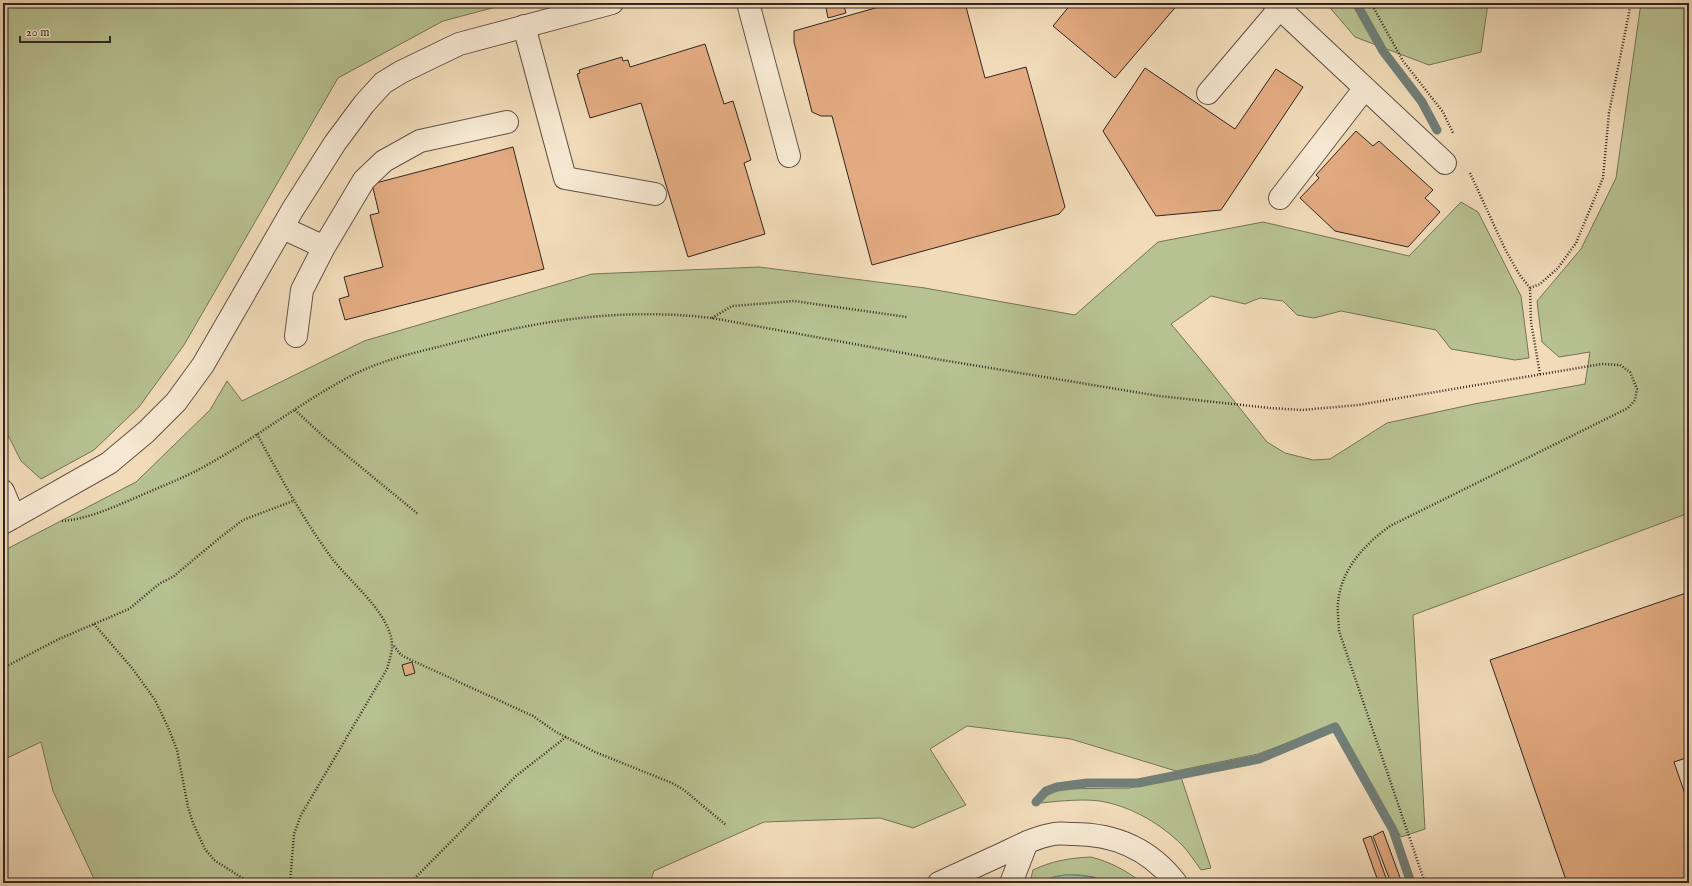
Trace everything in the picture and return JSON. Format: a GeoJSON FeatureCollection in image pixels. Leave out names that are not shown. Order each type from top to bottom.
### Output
{"type":"FeatureCollection","features":[{"type":"Feature","properties":{"kind":"street"},"geometry":{"type":"LineString","coordinates":[[3,491],[14,517],[109,463],[146,432],[176,402],[203,365],[283,228],[336,143],[364,104],[382,83],[401,72],[459,44],[612,3]]}},
{"type":"Feature","properties":{"kind":"street"},"geometry":{"type":"LineString","coordinates":[[748,3],[789,156]]}},
{"type":"Feature","properties":{"kind":"street"},"geometry":{"type":"LineString","coordinates":[[1208,93],[1277,6],[1445,163]]}},
{"type":"Feature","properties":{"kind":"street"},"geometry":{"type":"LineString","coordinates":[[524,26],[565,178],[655,194]]}},
{"type":"Feature","properties":{"kind":"street"},"geometry":{"type":"LineString","coordinates":[[1280,198],[1365,88]]}},
{"type":"Feature","properties":{"kind":"street"},"geometry":{"type":"LineString","coordinates":[[296,336],[302,290],[324,247],[364,180],[384,161],[420,141],[507,122]]}},
{"type":"Feature","properties":{"kind":"street"},"geometry":{"type":"LineString","coordinates":[[283,228],[324,247]]}},
{"type":"Feature","properties":{"kind":"street"},"geometry":{"type":"LineString","coordinates":[[939,883],[1027,842],[1055,834],[1088,834],[1116,839],[1151,857],[1168,872],[1176,883]]}},
{"type":"Feature","properties":{"kind":"street"},"geometry":{"type":"LineString","coordinates":[[1011,883],[1027,842]]}},
{"type":"Feature","properties":{"kind":"path"},"geometry":{"type":"LineString","coordinates":[[1371,3],[1403,61],[1444,112],[1454,134]]}},
{"type":"Feature","properties":{"kind":"path"},"geometry":{"type":"LineString","coordinates":[[1530,288],[1540,284],[1558,268],[1576,242],[1603,178],[1609,113],[1631,3]]}},
{"type":"Feature","properties":{"kind":"path"},"geometry":{"type":"LineString","coordinates":[[1468,168],[1505,249],[1519,274],[1530,288],[1531,322],[1540,374]]}},
{"type":"Feature","properties":{"kind":"path"},"geometry":{"type":"LineString","coordinates":[[712,318],[732,306],[794,301],[907,317]]}},
{"type":"Feature","properties":{"kind":"path"},"geometry":{"type":"LineString","coordinates":[[14,517],[42,523],[73,520],[98,513],[196,471],[348,377],[393,358],[491,333],[563,319],[615,314],[695,316],[712,318],[936,359],[1159,396],[1302,410],[1358,405],[1602,364],[1620,365],[1630,372],[1637,389],[1635,400],[1628,408],[1390,526],[1370,541],[1355,559],[1342,583],[1338,604],[1340,631],[1425,883]]}},
{"type":"Feature","properties":{"kind":"path"},"geometry":{"type":"LineString","coordinates":[[295,410],[323,436],[418,514]]}},
{"type":"Feature","properties":{"kind":"path"},"geometry":{"type":"LineString","coordinates":[[257,434],[293,501],[336,563],[382,619],[389,630],[394,646],[405,657],[533,716],[566,737],[595,752],[672,783],[684,790],[726,825]]}},
{"type":"Feature","properties":{"kind":"path"},"geometry":{"type":"LineString","coordinates":[[3,668],[59,639],[129,609],[159,584],[174,576],[243,520],[293,501]]}},
{"type":"Feature","properties":{"kind":"path"},"geometry":{"type":"LineString","coordinates":[[94,624],[132,668],[155,700],[165,720],[177,750],[188,807],[205,849],[214,860],[250,883]]}},
{"type":"Feature","properties":{"kind":"path"},"geometry":{"type":"LineString","coordinates":[[290,883],[294,834],[301,815],[387,668],[394,646]]}},
{"type":"Feature","properties":{"kind":"path"},"geometry":{"type":"LineString","coordinates":[[410,883],[516,776],[566,737]]}},
{"type":"Feature","properties":{"kind":"green space"},"geometry":{"type":"Polygon","coordinates":[[[3,3],[511,3],[443,21],[338,78],[184,345],[139,407],[94,450],[41,479],[21,461],[3,425],[3,3]]]}},
{"type":"Feature","properties":{"kind":"green space"},"geometry":{"type":"Polygon","coordinates":[[[1326,3],[1488,3],[1481,52],[1429,65],[1355,37],[1326,3]]]}},
{"type":"Feature","properties":{"kind":"green space"},"geometry":{"type":"Polygon","coordinates":[[[1641,3],[1689,3],[1689,513],[1413,615],[1425,829],[1401,837],[1338,724],[1258,754],[1176,771],[1071,739],[967,726],[930,749],[966,805],[913,828],[880,818],[764,822],[654,871],[650,883],[96,883],[53,791],[41,742],[3,760],[3,551],[136,482],[210,410],[227,381],[242,401],[364,341],[592,274],[759,267],[925,288],[1075,315],[1158,242],[1263,222],[1409,256],[1461,202],[1478,212],[1521,296],[1529,358],[1515,360],[1451,349],[1436,330],[1341,311],[1314,318],[1297,315],[1283,301],[1260,298],[1245,304],[1211,296],[1171,324],[1267,442],[1285,453],[1313,460],[1330,459],[1387,423],[1474,404],[1585,384],[1590,352],[1559,357],[1542,342],[1537,301],[1581,249],[1616,178],[1641,3]]]}},
{"type":"Feature","properties":{"kind":"green space"},"geometry":{"type":"Polygon","coordinates":[[[1181,777],[1211,868],[1201,870],[1182,845],[1166,831],[1147,818],[1126,808],[1091,800],[1041,803],[1041,799],[1059,789],[1129,788],[1181,777]]]}},
{"type":"Feature","properties":{"kind":"green space"},"geometry":{"type":"Polygon","coordinates":[[[1091,857],[1118,867],[1142,883],[1108,883],[1094,877],[1065,875],[1054,877],[1040,883],[1032,883],[1031,878],[1033,870],[1061,860],[1091,857]]]}},
{"type":"Feature","properties":{"kind":"water"},"geometry":{"type":"Polygon","coordinates":[[[1065,875],[1087,876],[1108,883],[1040,883],[1054,877],[1065,875]]]}},
{"type":"Feature","properties":{"kind":"building"},"geometry":{"type":"Polygon","coordinates":[[[825,3],[843,3],[846,13],[828,18],[825,3]]]}},
{"type":"Feature","properties":{"kind":"building"},"geometry":{"type":"Polygon","coordinates":[[[893,3],[965,3],[985,78],[1026,67],[1065,207],[1059,214],[872,265],[832,116],[821,116],[812,112],[794,42],[794,31],[893,3]]]}},
{"type":"Feature","properties":{"kind":"building"},"geometry":{"type":"Polygon","coordinates":[[[1070,3],[1179,3],[1115,78],[1053,26],[1071,4],[1070,3]]]}},
{"type":"Feature","properties":{"kind":"building"},"geometry":{"type":"Polygon","coordinates":[[[705,44],[724,104],[733,101],[751,160],[744,163],[765,234],[688,257],[641,103],[590,118],[577,74],[580,73],[579,70],[622,57],[623,61],[628,60],[630,67],[705,44]]]}},
{"type":"Feature","properties":{"kind":"building"},"geometry":{"type":"Polygon","coordinates":[[[1145,68],[1235,129],[1276,69],[1303,87],[1221,210],[1156,216],[1103,131],[1145,68]]]}},
{"type":"Feature","properties":{"kind":"building"},"geometry":{"type":"Polygon","coordinates":[[[1356,131],[1373,146],[1379,141],[1433,190],[1425,198],[1440,212],[1408,247],[1335,231],[1300,198],[1319,178],[1316,175],[1356,131]]]}},
{"type":"Feature","properties":{"kind":"building"},"geometry":{"type":"Polygon","coordinates":[[[513,147],[544,269],[345,320],[339,299],[349,296],[344,277],[383,267],[370,215],[379,213],[372,184],[513,147]]]}},
{"type":"Feature","properties":{"kind":"building"},"geometry":{"type":"Polygon","coordinates":[[[1689,592],[1689,757],[1674,762],[1687,800],[1689,799],[1689,883],[1567,883],[1490,660],[1689,592]]]}},
{"type":"Feature","properties":{"kind":"building"},"geometry":{"type":"Polygon","coordinates":[[[412,662],[415,673],[405,676],[402,665],[412,662]]]}},
{"type":"Feature","properties":{"kind":"building"},"geometry":{"type":"Polygon","coordinates":[[[1383,831],[1402,883],[1391,883],[1373,836],[1383,831]]]}},
{"type":"Feature","properties":{"kind":"building"},"geometry":{"type":"Polygon","coordinates":[[[1371,836],[1386,878],[1378,881],[1363,839],[1371,836]]]}},
{"type":"Feature","properties":{"kind":"waterway"},"geometry":{"type":"LineString","coordinates":[[1356,3],[1383,51],[1422,102],[1437,130]]}},
{"type":"Feature","properties":{"kind":"waterway"},"geometry":{"type":"LineString","coordinates":[[1036,802],[1046,791],[1057,787],[1087,783],[1138,783],[1259,759],[1335,727],[1393,830],[1411,883]]}}]}
